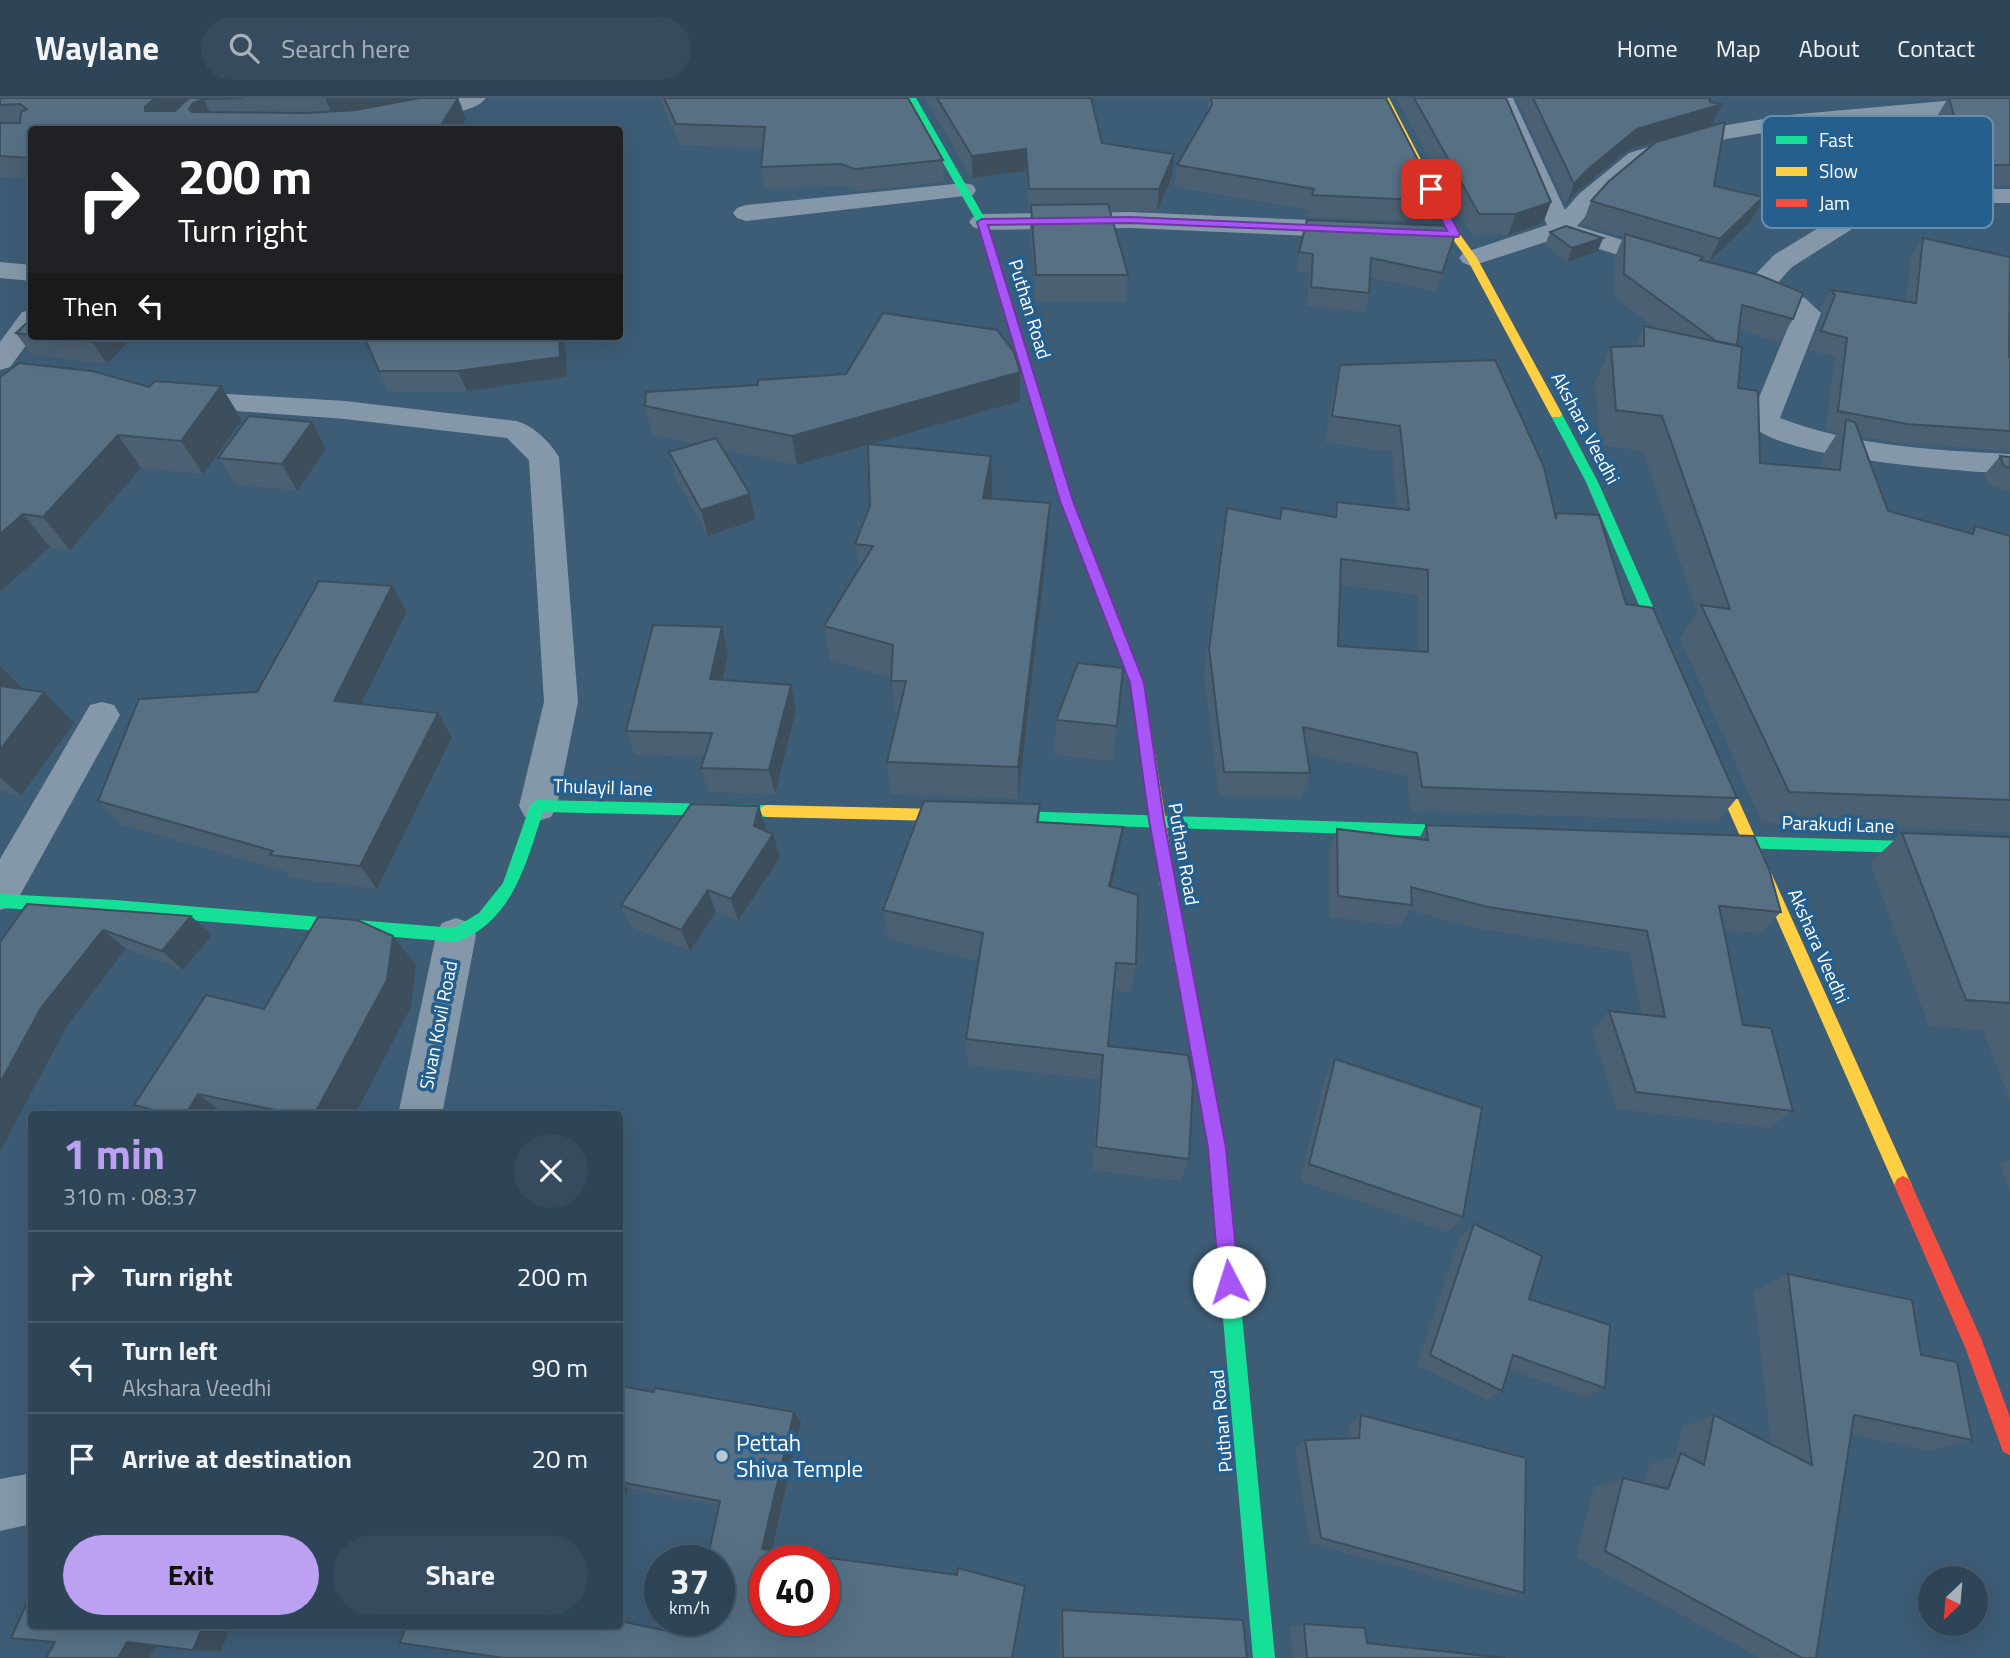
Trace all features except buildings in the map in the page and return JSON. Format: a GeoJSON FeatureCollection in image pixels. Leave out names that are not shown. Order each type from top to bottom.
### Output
{"type":"FeatureCollection","features":[{"type":"Feature","properties":{"kind":"street"},"geometry":{"type":"LineString","coordinates":[[382,117],[461,104],[475,98]]}},
{"type":"Feature","properties":{"kind":"street","name":"Puthan Road"},"geometry":{"type":"LineString","coordinates":[[911,98],[982,222],[1067,501],[1137,683],[1156,820],[1217,1148],[1264,1658]]}},
{"type":"Feature","properties":{"kind":"street","name":"Akshara Veedhi"},"geometry":{"type":"LineString","coordinates":[[1384,98],[1454,234],[1472,258],[1592,482],[1674,668]]}},
{"type":"Feature","properties":{"kind":"street"},"geometry":{"type":"LineString","coordinates":[[1502,98],[1561,229],[1692,270]]}},
{"type":"Feature","properties":{"kind":"street"},"geometry":{"type":"LineString","coordinates":[[1832,116],[1920,104],[2010,102]]}},
{"type":"Feature","properties":{"kind":"street"},"geometry":{"type":"LineString","coordinates":[[1472,258],[1561,229],[1588,199],[1637,158],[1723,132],[1762,126]]}},
{"type":"Feature","properties":{"kind":"street"},"geometry":{"type":"LineString","coordinates":[[746,213],[964,190]]}},
{"type":"Feature","properties":{"kind":"street"},"geometry":{"type":"LineString","coordinates":[[982,222],[1130,220],[1387,231]]}},
{"type":"Feature","properties":{"kind":"street"},"geometry":{"type":"LineString","coordinates":[[1836,228],[1744,285],[1796,304],[1807,313],[1764,422],[1790,434],[1909,457],[2010,464]]}},
{"type":"Feature","properties":{"kind":"street"},"geometry":{"type":"LineString","coordinates":[[1427,233],[1454,234]]}},
{"type":"Feature","properties":{"kind":"street"},"geometry":{"type":"LineString","coordinates":[[0,270],[28,273]]}},
{"type":"Feature","properties":{"kind":"street"},"geometry":{"type":"LineString","coordinates":[[4,374],[28,326]]}},
{"type":"Feature","properties":{"kind":"street"},"geometry":{"type":"LineString","coordinates":[[156,397],[345,410],[516,430],[544,457],[561,702],[538,806]]}},
{"type":"Feature","properties":{"kind":"street"},"geometry":{"type":"LineString","coordinates":[[0,894],[102,715]]}},
{"type":"Feature","properties":{"kind":"street","name":"Akshara Veedhi"},"geometry":{"type":"LineString","coordinates":[[1706,743],[1974,1345],[2010,1445]]}},
{"type":"Feature","properties":{"kind":"street","name":"Thulayil lane"},"geometry":{"type":"LineString","coordinates":[[456,935],[485,918],[510,886],[538,806],[1156,820],[1487,833]]}},
{"type":"Feature","properties":{"kind":"street","name":"Parakudi Lane"},"geometry":{"type":"LineString","coordinates":[[1694,841],[2010,850]]}},
{"type":"Feature","properties":{"kind":"street"},"geometry":{"type":"LineString","coordinates":[[0,901],[115,907],[456,935]]}},
{"type":"Feature","properties":{"kind":"street","name":"Sivan Kovil Road"},"geometry":{"type":"LineString","coordinates":[[422,1111],[456,935]]}},
{"type":"Feature","properties":{"kind":"street"},"geometry":{"type":"LineString","coordinates":[[0,1505],[28,1499]]}},
{"type":"Feature","properties":{"kind":"traffic: fast"},"geometry":{"type":"LineString","coordinates":[[911,98],[982,222],[1067,501],[1094,572]]}},
{"type":"Feature","properties":{"kind":"traffic: fast"},"geometry":{"type":"LineString","coordinates":[[1556,414],[1592,482],[1667,654]]}},
{"type":"Feature","properties":{"kind":"traffic: fast"},"geometry":{"type":"LineString","coordinates":[[0,901],[115,907],[456,935],[485,918],[510,886],[538,806],[767,811]]}},
{"type":"Feature","properties":{"kind":"traffic: fast"},"geometry":{"type":"LineString","coordinates":[[982,816],[1477,832]]}},
{"type":"Feature","properties":{"kind":"traffic: fast"},"geometry":{"type":"LineString","coordinates":[[1705,841],[2010,850]]}},
{"type":"Feature","properties":{"kind":"traffic: fast"},"geometry":{"type":"LineString","coordinates":[[1168,886],[1217,1148],[1264,1658]]}},
{"type":"Feature","properties":{"kind":"traffic: slow"},"geometry":{"type":"LineString","coordinates":[[1384,98],[1454,234],[1472,258],[1556,414]]}},
{"type":"Feature","properties":{"kind":"traffic: slow"},"geometry":{"type":"LineString","coordinates":[[1094,572],[1137,683],[1168,886]]}},
{"type":"Feature","properties":{"kind":"traffic: slow"},"geometry":{"type":"LineString","coordinates":[[1712,757],[1903,1185]]}},
{"type":"Feature","properties":{"kind":"traffic: slow"},"geometry":{"type":"LineString","coordinates":[[767,811],[982,816]]}},
{"type":"Feature","properties":{"kind":"traffic: jam"},"geometry":{"type":"LineString","coordinates":[[1903,1185],[1974,1345],[2010,1445]]}},
{"type":"Feature","properties":{"kind":"place","name":"Pettah Shiva Temple"},"geometry":{"type":"Point","coordinates":[722,1456]}},
{"type":"Feature","properties":{"kind":"route"},"geometry":{"type":"LineString","coordinates":[[1229,1282],[1217,1148],[1156,820],[1137,683],[1067,501],[982,222],[1130,220],[1454,234],[1431,189]]}}]}
